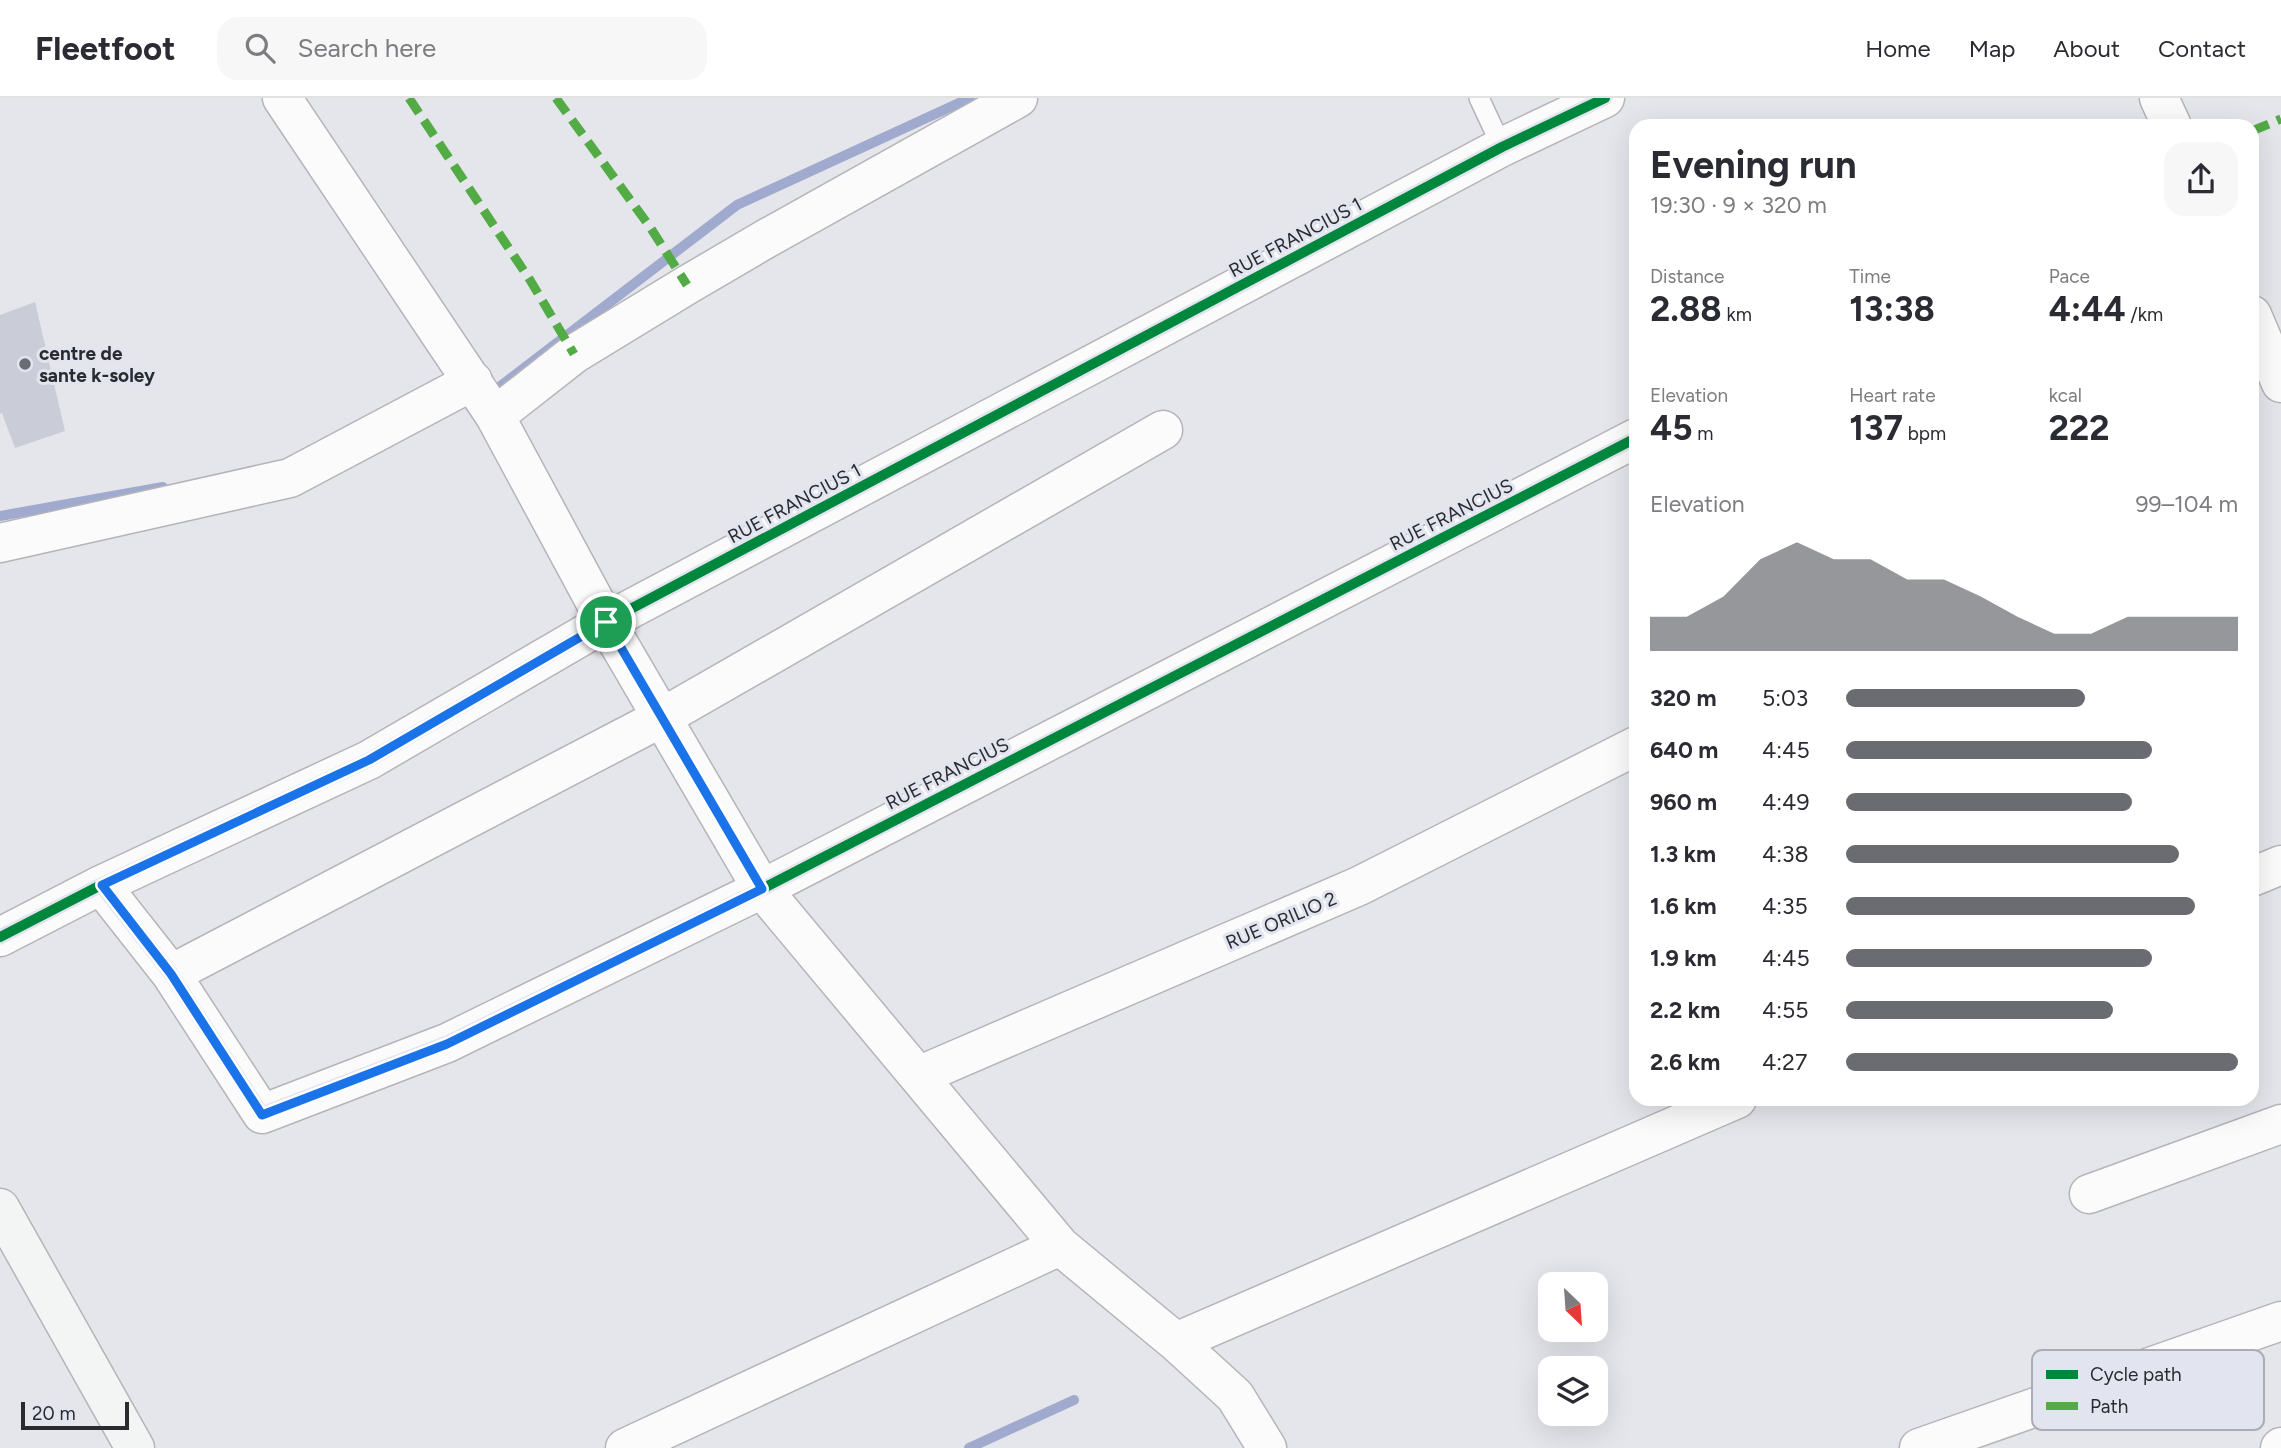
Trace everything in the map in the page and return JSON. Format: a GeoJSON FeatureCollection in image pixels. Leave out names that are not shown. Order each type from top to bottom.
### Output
{"type":"FeatureCollection","features":[{"type":"Feature","properties":{"kind":"street"},"geometry":{"type":"LineString","coordinates":[[282,98],[495,416],[606,622],[762,889],[1060,1246],[1176,1342],[1235,1396],[1267,1448]]}},
{"type":"Feature","properties":{"kind":"street"},"geometry":{"type":"LineString","coordinates":[[495,416],[575,354],[676,292],[1018,98]]}},
{"type":"Feature","properties":{"kind":"street","name":"RUE FRANCIUS 1"},"geometry":{"type":"LineString","coordinates":[[0,937],[102,885],[369,760],[606,622],[1502,147],[1605,98]]}},
{"type":"Feature","properties":{"kind":"street"},"geometry":{"type":"LineString","coordinates":[[2159,98],[2169,119]]}},
{"type":"Feature","properties":{"kind":"street"},"geometry":{"type":"LineString","coordinates":[[2259,331],[2281,383]]}},
{"type":"Feature","properties":{"kind":"street"},"geometry":{"type":"LineString","coordinates":[[0,543],[290,478],[473,381]]}},
{"type":"Feature","properties":{"kind":"street"},"geometry":{"type":"LineString","coordinates":[[102,885],[171,974],[661,718],[1163,430]]}},
{"type":"Feature","properties":{"kind":"street","name":"RUE FRANCIUS"},"geometry":{"type":"LineString","coordinates":[[171,974],[262,1115],[447,1044],[762,889],[1629,442]]}},
{"type":"Feature","properties":{"kind":"street","name":"RUE ORILIO 2"},"geometry":{"type":"LineString","coordinates":[[918,1076],[1359,886],[1629,750]]}},
{"type":"Feature","properties":{"kind":"street"},"geometry":{"type":"LineString","coordinates":[[2259,874],[2281,866]]}},
{"type":"Feature","properties":{"kind":"street"},"geometry":{"type":"LineString","coordinates":[[1176,1342],[1721,1106]]}},
{"type":"Feature","properties":{"kind":"street"},"geometry":{"type":"LineString","coordinates":[[2089,1194],[2281,1124]]}},
{"type":"Feature","properties":{"kind":"street"},"geometry":{"type":"LineString","coordinates":[[4,1223],[135,1448]]}},
{"type":"Feature","properties":{"kind":"street"},"geometry":{"type":"LineString","coordinates":[[625,1448],[1060,1246]]}},
{"type":"Feature","properties":{"kind":"street"},"geometry":{"type":"LineString","coordinates":[[2198,1350],[2281,1321]]}},
{"type":"Feature","properties":{"kind":"street"},"geometry":{"type":"LineString","coordinates":[[1919,1448],[2032,1408]]}},
{"type":"Feature","properties":{"kind":"lane"},"geometry":{"type":"LineString","coordinates":[[1479,98],[1502,147]]}},
{"type":"Feature","properties":{"kind":"building","name":"centre de sante k-soley"},"geometry":{"type":"Polygon","coordinates":[[[35,302],[65,431],[15,448],[2,413],[0,414],[0,315],[35,302]]]}},
{"type":"Feature","properties":{"kind":"waterway"},"geometry":{"type":"LineString","coordinates":[[490,394],[737,205],[970,98]]}},
{"type":"Feature","properties":{"kind":"waterway"},"geometry":{"type":"LineString","coordinates":[[0,516],[163,487]]}},
{"type":"Feature","properties":{"kind":"waterway"},"geometry":{"type":"LineString","coordinates":[[969,1448],[1074,1400]]}},
{"type":"Feature","properties":{"kind":"marked path"},"geometry":{"type":"LineString","coordinates":[[409,98],[530,280],[574,354]]}},
{"type":"Feature","properties":{"kind":"marked path"},"geometry":{"type":"LineString","coordinates":[[556,98],[650,227],[687,285]]}},
{"type":"Feature","properties":{"kind":"marked path"},"geometry":{"type":"LineString","coordinates":[[2259,128],[2281,119]]}},
{"type":"Feature","properties":{"kind":"cycle path"},"geometry":{"type":"LineString","coordinates":[[0,937],[101,885],[369,760],[606,622],[1502,147],[1605,98]]}},
{"type":"Feature","properties":{"kind":"cycle path"},"geometry":{"type":"LineString","coordinates":[[101,885],[171,974],[262,1114],[447,1043],[762,889],[1629,442]]}},
{"type":"Feature","properties":{"kind":"place","name":"centre de sante k-soley"},"geometry":{"type":"Point","coordinates":[25,364]}},
{"type":"Feature","properties":{"kind":"route"},"geometry":{"type":"LineString","coordinates":[[606,622],[762,889],[447,1044],[262,1115],[171,974],[102,885],[369,760],[606,622]]}}]}
